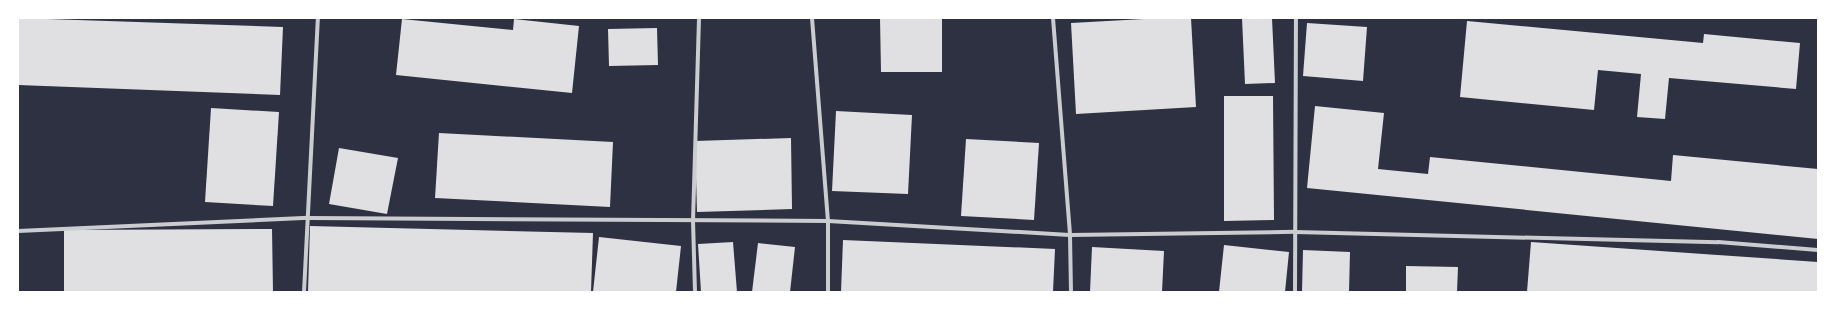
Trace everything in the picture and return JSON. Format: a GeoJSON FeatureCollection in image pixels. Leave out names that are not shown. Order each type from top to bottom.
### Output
{"type":"FeatureCollection","features":[{"type":"Feature","properties":{"kind":"street"},"geometry":{"type":"LineString","coordinates":[[304,292],[309,218],[318,18]]}},
{"type":"Feature","properties":{"kind":"street"},"geometry":{"type":"LineString","coordinates":[[695,292],[693,221],[699,18]]}},
{"type":"Feature","properties":{"kind":"street"},"geometry":{"type":"LineString","coordinates":[[812,18],[828,221],[828,292]]}},
{"type":"Feature","properties":{"kind":"street"},"geometry":{"type":"LineString","coordinates":[[1053,18],[1070,235],[1070,292]]}},
{"type":"Feature","properties":{"kind":"street"},"geometry":{"type":"LineString","coordinates":[[1295,292],[1296,18]]}},
{"type":"Feature","properties":{"kind":"street"},"geometry":{"type":"LineString","coordinates":[[18,231],[309,218],[828,221],[1070,235],[1296,232],[1718,242],[1818,250]]}},
{"type":"Feature","properties":{"kind":"building"},"geometry":{"type":"Polygon","coordinates":[[[18,18],[283,27],[280,95],[18,85],[18,18]]]}},
{"type":"Feature","properties":{"kind":"building"},"geometry":{"type":"Polygon","coordinates":[[[880,18],[942,18],[942,72],[881,72],[880,18]]]}},
{"type":"Feature","properties":{"kind":"building"},"geometry":{"type":"Polygon","coordinates":[[[1162,18],[1191,18],[1196,107],[1076,114],[1071,23],[1162,18]]]}},
{"type":"Feature","properties":{"kind":"building"},"geometry":{"type":"Polygon","coordinates":[[[1242,18],[1272,18],[1275,83],[1245,84],[1242,18]]]}},
{"type":"Feature","properties":{"kind":"building"},"geometry":{"type":"Polygon","coordinates":[[[402,19],[513,30],[514,19],[579,26],[572,93],[396,75],[402,19]]]}},
{"type":"Feature","properties":{"kind":"building"},"geometry":{"type":"Polygon","coordinates":[[[1467,21],[1703,43],[1704,34],[1800,43],[1796,89],[1669,78],[1665,119],[1637,117],[1641,74],[1598,70],[1594,110],[1460,97],[1467,21]]]}},
{"type":"Feature","properties":{"kind":"building"},"geometry":{"type":"Polygon","coordinates":[[[1307,23],[1367,27],[1363,81],[1303,76],[1307,23]]]}},
{"type":"Feature","properties":{"kind":"building"},"geometry":{"type":"Polygon","coordinates":[[[657,28],[658,65],[609,66],[608,29],[657,28]]]}},
{"type":"Feature","properties":{"kind":"building"},"geometry":{"type":"Polygon","coordinates":[[[1224,96],[1273,96],[1274,220],[1224,221],[1224,96]]]}},
{"type":"Feature","properties":{"kind":"building"},"geometry":{"type":"Polygon","coordinates":[[[1315,106],[1384,113],[1378,169],[1428,174],[1430,157],[1671,181],[1673,155],[1818,169],[1818,239],[1307,188],[1315,106]]]}},
{"type":"Feature","properties":{"kind":"building"},"geometry":{"type":"Polygon","coordinates":[[[211,108],[279,112],[273,206],[205,202],[211,108]]]}},
{"type":"Feature","properties":{"kind":"building"},"geometry":{"type":"Polygon","coordinates":[[[836,111],[912,115],[908,194],[832,191],[836,111]]]}},
{"type":"Feature","properties":{"kind":"building"},"geometry":{"type":"Polygon","coordinates":[[[439,133],[613,142],[610,207],[435,198],[439,133]]]}},
{"type":"Feature","properties":{"kind":"building"},"geometry":{"type":"Polygon","coordinates":[[[791,138],[792,209],[697,212],[695,141],[791,138]]]}},
{"type":"Feature","properties":{"kind":"building"},"geometry":{"type":"Polygon","coordinates":[[[966,139],[1039,143],[1034,220],[961,216],[966,139]]]}},
{"type":"Feature","properties":{"kind":"building"},"geometry":{"type":"Polygon","coordinates":[[[339,148],[398,158],[387,214],[329,204],[339,148]]]}},
{"type":"Feature","properties":{"kind":"building"},"geometry":{"type":"Polygon","coordinates":[[[310,226],[593,233],[591,292],[308,292],[310,226]]]}},
{"type":"Feature","properties":{"kind":"building"},"geometry":{"type":"Polygon","coordinates":[[[272,229],[273,292],[64,292],[64,230],[272,229]]]}},
{"type":"Feature","properties":{"kind":"building"},"geometry":{"type":"Polygon","coordinates":[[[599,237],[681,246],[676,292],[593,292],[599,237]]]}},
{"type":"Feature","properties":{"kind":"building"},"geometry":{"type":"Polygon","coordinates":[[[843,240],[1055,249],[1053,292],[841,292],[843,240]]]}},
{"type":"Feature","properties":{"kind":"building"},"geometry":{"type":"Polygon","coordinates":[[[733,242],[737,292],[701,292],[698,244],[733,242]]]}},
{"type":"Feature","properties":{"kind":"building"},"geometry":{"type":"Polygon","coordinates":[[[1531,242],[1818,262],[1818,292],[1527,292],[1531,242]]]}},
{"type":"Feature","properties":{"kind":"building"},"geometry":{"type":"Polygon","coordinates":[[[758,243],[795,247],[790,292],[752,292],[758,243]]]}},
{"type":"Feature","properties":{"kind":"building"},"geometry":{"type":"Polygon","coordinates":[[[1224,245],[1289,252],[1285,292],[1219,292],[1224,245]]]}},
{"type":"Feature","properties":{"kind":"building"},"geometry":{"type":"Polygon","coordinates":[[[1092,247],[1164,251],[1162,292],[1090,292],[1092,247]]]}},
{"type":"Feature","properties":{"kind":"building"},"geometry":{"type":"Polygon","coordinates":[[[1303,250],[1350,252],[1349,292],[1302,292],[1303,250]]]}},
{"type":"Feature","properties":{"kind":"building"},"geometry":{"type":"Polygon","coordinates":[[[1406,266],[1458,267],[1457,292],[1406,292],[1406,266]]]}}]}
